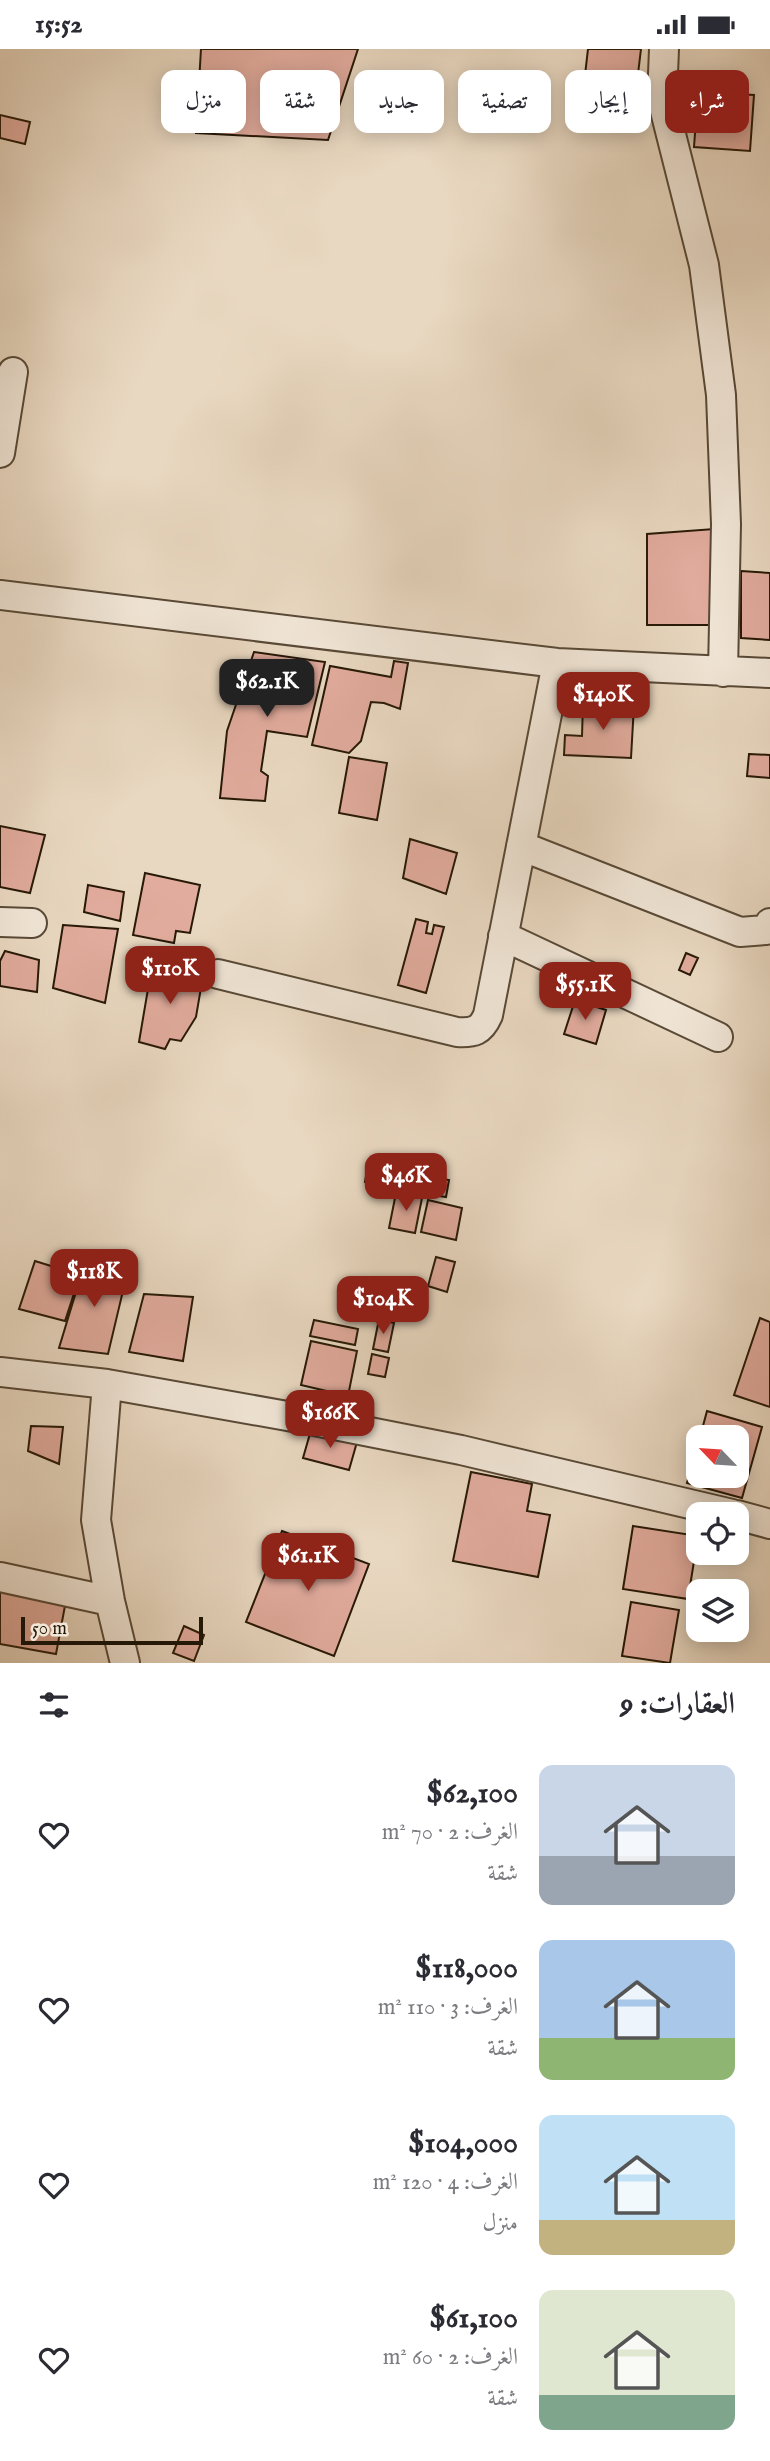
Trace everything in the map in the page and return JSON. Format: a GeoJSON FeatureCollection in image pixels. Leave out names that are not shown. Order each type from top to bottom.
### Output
{"type":"FeatureCollection","features":[{"type":"Feature","properties":{"kind":"street"},"geometry":{"type":"LineString","coordinates":[[664,49],[662,99],[704,265],[721,395],[726,524],[723,672]]}},
{"type":"Feature","properties":{"kind":"street"},"geometry":{"type":"LineString","coordinates":[[0,453],[13,372]]}},
{"type":"Feature","properties":{"kind":"street"},"geometry":{"type":"LineString","coordinates":[[0,595],[558,663],[770,673]]}},
{"type":"Feature","properties":{"kind":"street"},"geometry":{"type":"LineString","coordinates":[[218,974],[457,1032],[472,1033],[483,1027],[488,1015],[558,663]]}},
{"type":"Feature","properties":{"kind":"street"},"geometry":{"type":"LineString","coordinates":[[521,846],[740,932],[766,930],[770,923]]}},
{"type":"Feature","properties":{"kind":"street"},"geometry":{"type":"LineString","coordinates":[[0,922],[32,923]]}},
{"type":"Feature","properties":{"kind":"street"},"geometry":{"type":"LineString","coordinates":[[503,936],[718,1037]]}},
{"type":"Feature","properties":{"kind":"street"},"geometry":{"type":"LineString","coordinates":[[0,1372],[107,1384],[461,1450],[686,1503]]}},
{"type":"Feature","properties":{"kind":"street"},"geometry":{"type":"LineString","coordinates":[[107,1384],[96,1520],[110,1601],[125,1663]]}},
{"type":"Feature","properties":{"kind":"street"},"geometry":{"type":"LineString","coordinates":[[749,1518],[770,1524]]}},
{"type":"Feature","properties":{"kind":"street"},"geometry":{"type":"LineString","coordinates":[[0,1577],[110,1601]]}},
{"type":"Feature","properties":{"kind":"building"},"geometry":{"type":"Polygon","coordinates":[[[201,49],[358,49],[340,104],[340,70],[260,70],[260,133],[330,133],[328,140],[196,133],[246,133],[246,70],[200,70],[201,49]]]}},
{"type":"Feature","properties":{"kind":"building"},"geometry":{"type":"Polygon","coordinates":[[[588,49],[641,49],[638,70],[586,70],[588,49]]]}},
{"type":"Feature","properties":{"kind":"building"},"geometry":{"type":"Polygon","coordinates":[[[749,95],[754,95],[750,151],[694,147],[695,133],[749,133],[749,95]]]}},
{"type":"Feature","properties":{"kind":"building"},"geometry":{"type":"Polygon","coordinates":[[[0,115],[30,122],[25,144],[0,138],[0,115]]]}},
{"type":"Feature","properties":{"kind":"building"},"geometry":{"type":"Polygon","coordinates":[[[714,529],[713,625],[647,625],[647,534],[714,529]]]}},
{"type":"Feature","properties":{"kind":"building"},"geometry":{"type":"Polygon","coordinates":[[[741,571],[770,573],[770,640],[741,638],[741,571]]]}},
{"type":"Feature","properties":{"kind":"building"},"geometry":{"type":"Polygon","coordinates":[[[254,652],[325,662],[307,737],[267,731],[261,771],[268,776],[265,801],[220,798],[227,731],[254,652]]]}},
{"type":"Feature","properties":{"kind":"building"},"geometry":{"type":"Polygon","coordinates":[[[394,661],[408,663],[400,709],[371,702],[361,741],[349,753],[312,745],[330,666],[391,677],[394,661]]]}},
{"type":"Feature","properties":{"kind":"building"},"geometry":{"type":"Polygon","coordinates":[[[576,678],[638,682],[636,702],[574,697],[576,678]]]}},
{"type":"Feature","properties":{"kind":"building"},"geometry":{"type":"Polygon","coordinates":[[[583,703],[634,705],[631,758],[564,755],[565,735],[582,736],[583,703]]]}},
{"type":"Feature","properties":{"kind":"building"},"geometry":{"type":"Polygon","coordinates":[[[749,754],[770,755],[770,778],[747,776],[749,754]]]}},
{"type":"Feature","properties":{"kind":"building"},"geometry":{"type":"Polygon","coordinates":[[[349,757],[387,763],[377,820],[339,813],[349,757]]]}},
{"type":"Feature","properties":{"kind":"building"},"geometry":{"type":"Polygon","coordinates":[[[0,826],[45,835],[30,893],[0,887],[0,826]]]}},
{"type":"Feature","properties":{"kind":"building"},"geometry":{"type":"Polygon","coordinates":[[[410,839],[457,853],[446,894],[403,878],[410,839]]]}},
{"type":"Feature","properties":{"kind":"building"},"geometry":{"type":"Polygon","coordinates":[[[145,873],[200,885],[190,933],[176,931],[174,943],[133,935],[145,873]]]}},
{"type":"Feature","properties":{"kind":"building"},"geometry":{"type":"Polygon","coordinates":[[[88,885],[124,892],[120,921],[84,912],[88,885]]]}},
{"type":"Feature","properties":{"kind":"building"},"geometry":{"type":"Polygon","coordinates":[[[416,919],[428,922],[426,933],[432,934],[434,925],[444,927],[426,993],[398,985],[416,919]]]}},
{"type":"Feature","properties":{"kind":"building"},"geometry":{"type":"Polygon","coordinates":[[[63,925],[118,929],[105,1003],[53,988],[63,925]]]}},
{"type":"Feature","properties":{"kind":"building"},"geometry":{"type":"Polygon","coordinates":[[[5,951],[39,960],[37,992],[0,986],[0,961],[5,951]]]}},
{"type":"Feature","properties":{"kind":"building"},"geometry":{"type":"Polygon","coordinates":[[[686,953],[698,958],[690,975],[679,970],[686,953]]]}},
{"type":"Feature","properties":{"kind":"building"},"geometry":{"type":"Polygon","coordinates":[[[169,965],[203,976],[196,1017],[181,1041],[170,1039],[165,1049],[139,1042],[150,977],[169,965]]]}},
{"type":"Feature","properties":{"kind":"building"},"geometry":{"type":"Polygon","coordinates":[[[575,1000],[606,1010],[596,1044],[564,1034],[575,1000]]]}},
{"type":"Feature","properties":{"kind":"building"},"geometry":{"type":"Polygon","coordinates":[[[368,1164],[395,1169],[391,1187],[365,1182],[368,1164]]]}},
{"type":"Feature","properties":{"kind":"building"},"geometry":{"type":"Polygon","coordinates":[[[400,1171],[420,1175],[416,1192],[396,1188],[400,1171]]]}},
{"type":"Feature","properties":{"kind":"building"},"geometry":{"type":"Polygon","coordinates":[[[423,1176],[449,1180],[446,1197],[420,1193],[423,1176]]]}},
{"type":"Feature","properties":{"kind":"building"},"geometry":{"type":"Polygon","coordinates":[[[396,1193],[422,1198],[415,1233],[389,1228],[396,1193]]]}},
{"type":"Feature","properties":{"kind":"building"},"geometry":{"type":"Polygon","coordinates":[[[428,1200],[462,1208],[456,1240],[421,1232],[428,1200]]]}},
{"type":"Feature","properties":{"kind":"building"},"geometry":{"type":"Polygon","coordinates":[[[436,1257],[455,1262],[447,1292],[428,1286],[436,1257]]]}},
{"type":"Feature","properties":{"kind":"building"},"geometry":{"type":"Polygon","coordinates":[[[86,1259],[127,1274],[108,1354],[59,1348],[86,1259]]]}},
{"type":"Feature","properties":{"kind":"building"},"geometry":{"type":"Polygon","coordinates":[[[35,1261],[80,1275],[65,1321],[19,1309],[35,1261]]]}},
{"type":"Feature","properties":{"kind":"building"},"geometry":{"type":"Polygon","coordinates":[[[402,1280],[417,1282],[415,1291],[401,1289],[402,1280]]]}},
{"type":"Feature","properties":{"kind":"building"},"geometry":{"type":"Polygon","coordinates":[[[144,1294],[193,1297],[183,1361],[129,1352],[144,1294]]]}},
{"type":"Feature","properties":{"kind":"building"},"geometry":{"type":"Polygon","coordinates":[[[760,1318],[770,1322],[770,1407],[734,1395],[760,1318]]]}},
{"type":"Feature","properties":{"kind":"building"},"geometry":{"type":"Polygon","coordinates":[[[379,1319],[394,1323],[388,1352],[373,1349],[379,1319]]]}},
{"type":"Feature","properties":{"kind":"building"},"geometry":{"type":"Polygon","coordinates":[[[314,1320],[358,1329],[355,1345],[310,1336],[314,1320]]]}},
{"type":"Feature","properties":{"kind":"building"},"geometry":{"type":"Polygon","coordinates":[[[311,1341],[357,1351],[348,1396],[301,1385],[311,1341]]]}},
{"type":"Feature","properties":{"kind":"building"},"geometry":{"type":"Polygon","coordinates":[[[372,1354],[389,1358],[385,1377],[368,1374],[372,1354]]]}},
{"type":"Feature","properties":{"kind":"building"},"geometry":{"type":"Polygon","coordinates":[[[707,1411],[762,1427],[749,1473],[749,1425],[703,1425],[707,1411]]]}},
{"type":"Feature","properties":{"kind":"building"},"geometry":{"type":"Polygon","coordinates":[[[31,1426],[63,1427],[59,1464],[28,1451],[31,1426]]]}},
{"type":"Feature","properties":{"kind":"building"},"geometry":{"type":"Polygon","coordinates":[[[311,1430],[357,1442],[349,1470],[303,1458],[311,1430]]]}},
{"type":"Feature","properties":{"kind":"building"},"geometry":{"type":"Polygon","coordinates":[[[471,1472],[532,1484],[527,1511],[550,1515],[538,1577],[453,1561],[471,1472]]]}},
{"type":"Feature","properties":{"kind":"building"},"geometry":{"type":"Polygon","coordinates":[[[705,1488],[745,1488],[742,1498],[705,1488]]]}},
{"type":"Feature","properties":{"kind":"building"},"geometry":{"type":"Polygon","coordinates":[[[633,1526],[686,1534],[686,1565],[693,1565],[691,1579],[686,1579],[686,1599],[623,1589],[633,1526]]]}},
{"type":"Feature","properties":{"kind":"building"},"geometry":{"type":"Polygon","coordinates":[[[282,1531],[369,1564],[334,1656],[246,1622],[282,1531]]]}},
{"type":"Feature","properties":{"kind":"building"},"geometry":{"type":"Polygon","coordinates":[[[0,1578],[67,1595],[56,1654],[0,1644],[0,1578]]]}},
{"type":"Feature","properties":{"kind":"building"},"geometry":{"type":"Polygon","coordinates":[[[631,1602],[679,1610],[670,1663],[622,1656],[631,1602]]]}},
{"type":"Feature","properties":{"kind":"building"},"geometry":{"type":"Polygon","coordinates":[[[184,1626],[204,1635],[194,1661],[173,1653],[184,1626]]]}}]}
